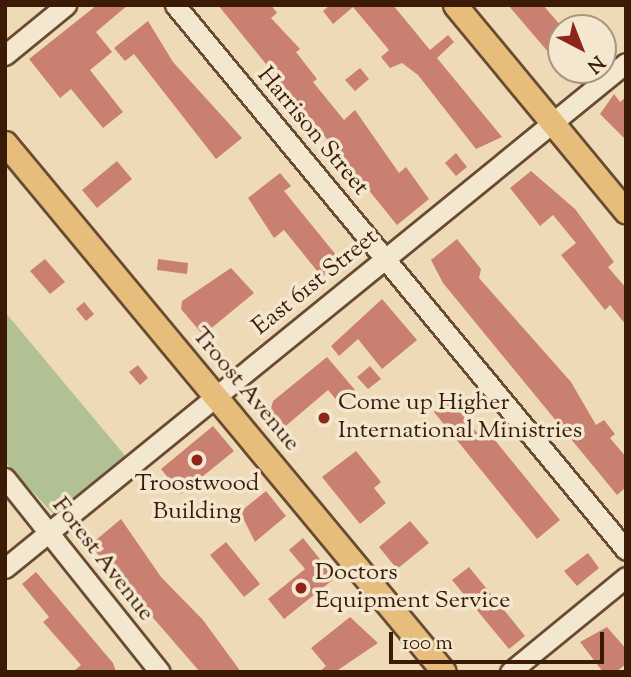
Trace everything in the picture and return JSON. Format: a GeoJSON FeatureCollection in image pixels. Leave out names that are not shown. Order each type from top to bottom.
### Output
{"type":"FeatureCollection","features":[{"type":"Feature","properties":{"kind":"main road"},"geometry":{"type":"LineString","coordinates":[[455,5],[626,212]]}},
{"type":"Feature","properties":{"kind":"main road","name":"Troost Avenue"},"geometry":{"type":"LineString","coordinates":[[5,143],[444,672]]}},
{"type":"Feature","properties":{"kind":"street"},"geometry":{"type":"LineString","coordinates":[[5,55],[66,5]]}},
{"type":"Feature","properties":{"kind":"street","name":"Harrison Street"},"geometry":{"type":"LineString","coordinates":[[175,5],[626,550]]}},
{"type":"Feature","properties":{"kind":"street","name":"East 61st Street"},"geometry":{"type":"LineString","coordinates":[[5,568],[626,64]]}},
{"type":"Feature","properties":{"kind":"street","name":"Forest Avenue"},"geometry":{"type":"LineString","coordinates":[[5,478],[47,534],[160,672]]}},
{"type":"Feature","properties":{"kind":"street"},"geometry":{"type":"LineString","coordinates":[[510,672],[626,577]]}},
{"type":"Feature","properties":{"kind":"green space"},"geometry":{"type":"Polygon","coordinates":[[[5,312],[127,458],[55,516],[5,462],[5,312]]]}},
{"type":"Feature","properties":{"kind":"building"},"geometry":{"type":"Polygon","coordinates":[[[97,5],[128,5],[96,32],[112,52],[90,70],[123,112],[103,128],[71,89],[60,98],[29,59],[97,5]]]}},
{"type":"Feature","properties":{"kind":"building"},"geometry":{"type":"Polygon","coordinates":[[[218,5],[271,5],[277,13],[271,18],[300,49],[296,52],[317,79],[313,82],[344,120],[355,110],[399,173],[406,167],[429,199],[397,225],[218,5]]]}},
{"type":"Feature","properties":{"kind":"building"},"geometry":{"type":"Polygon","coordinates":[[[330,5],[393,5],[430,50],[448,35],[454,42],[437,58],[502,137],[476,149],[418,75],[402,63],[390,68],[381,57],[389,50],[353,7],[333,24],[323,11],[330,5]]]}},
{"type":"Feature","properties":{"kind":"building"},"geometry":{"type":"Polygon","coordinates":[[[508,5],[543,5],[551,14],[547,14],[547,51],[508,5]]]}},
{"type":"Feature","properties":{"kind":"building"},"geometry":{"type":"Polygon","coordinates":[[[148,21],[173,62],[242,138],[216,159],[134,54],[125,61],[114,48],[148,21]]]}},
{"type":"Feature","properties":{"kind":"building"},"geometry":{"type":"Polygon","coordinates":[[[360,68],[369,79],[355,91],[345,80],[360,68]]]}},
{"type":"Feature","properties":{"kind":"building"},"geometry":{"type":"Polygon","coordinates":[[[614,94],[620,102],[626,97],[626,140],[600,114],[614,94]]]}},
{"type":"Feature","properties":{"kind":"building"},"geometry":{"type":"Polygon","coordinates":[[[456,153],[467,167],[456,176],[445,163],[456,153]]]}},
{"type":"Feature","properties":{"kind":"building"},"geometry":{"type":"Polygon","coordinates":[[[117,161],[132,179],[97,208],[82,190],[117,161]]]}},
{"type":"Feature","properties":{"kind":"building"},"geometry":{"type":"Polygon","coordinates":[[[531,171],[575,209],[614,262],[608,267],[626,288],[626,325],[610,305],[605,310],[561,255],[576,243],[553,215],[540,226],[510,188],[531,171]]]}},
{"type":"Feature","properties":{"kind":"building"},"geometry":{"type":"Polygon","coordinates":[[[280,173],[291,186],[284,191],[341,261],[322,277],[284,230],[274,238],[248,198],[280,173]]]}},
{"type":"Feature","properties":{"kind":"building"},"geometry":{"type":"Polygon","coordinates":[[[457,239],[481,269],[479,278],[571,382],[596,425],[604,420],[615,434],[610,438],[626,457],[626,487],[617,495],[443,283],[431,260],[457,239]]]}},
{"type":"Feature","properties":{"kind":"building"},"geometry":{"type":"Polygon","coordinates":[[[45,259],[65,282],[50,294],[30,271],[45,259]]]}},
{"type":"Feature","properties":{"kind":"building"},"geometry":{"type":"Polygon","coordinates":[[[158,259],[188,263],[187,274],[157,270],[158,259]]]}},
{"type":"Feature","properties":{"kind":"building"},"geometry":{"type":"Polygon","coordinates":[[[231,268],[254,293],[203,335],[181,309],[182,301],[231,268]]]}},
{"type":"Feature","properties":{"kind":"building"},"geometry":{"type":"Polygon","coordinates":[[[382,299],[417,340],[382,369],[358,339],[339,356],[331,346],[382,299]]]}},
{"type":"Feature","properties":{"kind":"building"},"geometry":{"type":"Polygon","coordinates":[[[84,302],[94,314],[86,321],[76,309],[84,302]]]}},
{"type":"Feature","properties":{"kind":"building"},"geometry":{"type":"Polygon","coordinates":[[[327,357],[355,390],[339,403],[328,390],[281,430],[269,416],[273,401],[327,357]]]}},
{"type":"Feature","properties":{"kind":"building"},"geometry":{"type":"Polygon","coordinates":[[[138,365],[148,378],[140,385],[129,372],[138,365]]]}},
{"type":"Feature","properties":{"kind":"building"},"geometry":{"type":"Polygon","coordinates":[[[370,366],[381,379],[368,389],[357,377],[370,366]]]}},
{"type":"Feature","properties":{"kind":"building"},"geometry":{"type":"Polygon","coordinates":[[[450,400],[478,434],[485,428],[560,520],[537,539],[434,412],[450,400]]]}},
{"type":"Feature","properties":{"kind":"building","name":"Troostwood Building"},"geometry":{"type":"Polygon","coordinates":[[[213,426],[234,451],[181,494],[161,469],[213,426]]]}},
{"type":"Feature","properties":{"kind":"building"},"geometry":{"type":"Polygon","coordinates":[[[356,451],[381,482],[374,488],[386,503],[360,524],[322,477],[356,451]]]}},
{"type":"Feature","properties":{"kind":"building"},"geometry":{"type":"Polygon","coordinates":[[[266,491],[286,516],[255,542],[240,512],[266,491]]]}},
{"type":"Feature","properties":{"kind":"building"},"geometry":{"type":"Polygon","coordinates":[[[121,519],[161,577],[203,620],[241,672],[200,672],[90,545],[121,519]]]}},
{"type":"Feature","properties":{"kind":"building"},"geometry":{"type":"Polygon","coordinates":[[[410,521],[429,543],[397,569],[379,547],[410,521]]]}},
{"type":"Feature","properties":{"kind":"building","name":"Doctors Equipment Service"},"geometry":{"type":"Polygon","coordinates":[[[303,538],[335,578],[284,619],[268,599],[305,569],[289,550],[303,538]]]}},
{"type":"Feature","properties":{"kind":"building"},"geometry":{"type":"Polygon","coordinates":[[[226,542],[260,584],[244,597],[210,555],[226,542]]]}},
{"type":"Feature","properties":{"kind":"building"},"geometry":{"type":"Polygon","coordinates":[[[588,553],[599,568],[577,586],[564,571],[588,553]]]}},
{"type":"Feature","properties":{"kind":"building"},"geometry":{"type":"Polygon","coordinates":[[[469,567],[525,636],[509,649],[452,580],[469,567]]]}},
{"type":"Feature","properties":{"kind":"building"},"geometry":{"type":"Polygon","coordinates":[[[36,572],[113,663],[116,672],[73,672],[81,665],[43,622],[49,617],[22,584],[36,572]]]}},
{"type":"Feature","properties":{"kind":"building"},"geometry":{"type":"Polygon","coordinates":[[[350,617],[378,643],[335,672],[319,672],[326,666],[311,648],[350,617]]]}},
{"type":"Feature","properties":{"kind":"building"},"geometry":{"type":"Polygon","coordinates":[[[607,627],[626,649],[626,664],[616,672],[603,672],[580,642],[607,627]]]}},
{"type":"Feature","properties":{"kind":"place","name":"Come up Higher International Ministries"},"geometry":{"type":"Point","coordinates":[324,418]}},
{"type":"Feature","properties":{"kind":"place","name":"Troostwood Building"},"geometry":{"type":"Point","coordinates":[197,460]}},
{"type":"Feature","properties":{"kind":"place","name":"Doctors Equipment Service"},"geometry":{"type":"Point","coordinates":[301,588]}}]}
